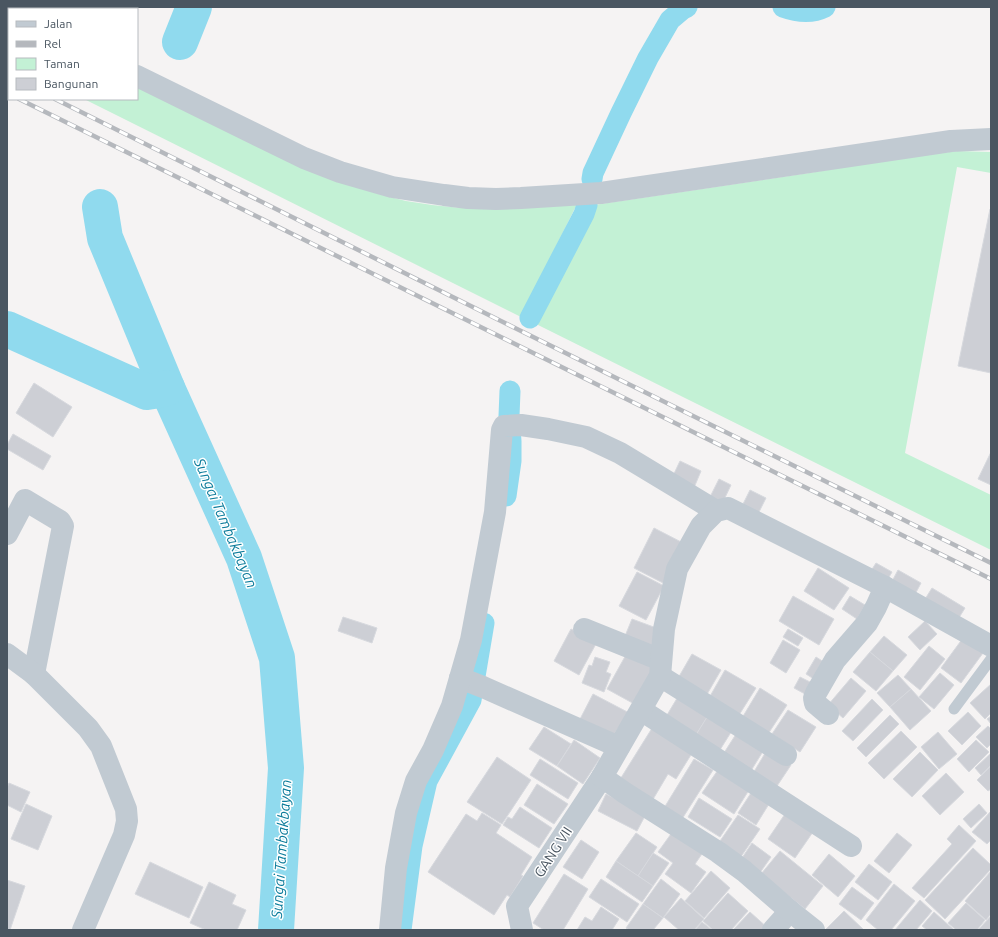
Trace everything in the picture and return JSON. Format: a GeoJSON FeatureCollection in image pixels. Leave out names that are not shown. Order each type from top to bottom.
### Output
{"type":"FeatureCollection","features":[{"type":"Feature","properties":{"kind":"street"},"geometry":{"type":"LineString","coordinates":[[138,77],[304,158],[340,172],[392,186],[444,196],[468,198],[496,199],[601,193],[951,141],[991,139]]}},
{"type":"Feature","properties":{"kind":"street"},"geometry":{"type":"LineString","coordinates":[[390,930],[396,868],[406,813],[416,781],[433,750],[452,706],[471,682],[472,640],[494,519],[502,430],[513,426],[548,428],[586,437],[620,453],[716,511]]}},
{"type":"Feature","properties":{"kind":"street"},"geometry":{"type":"LineString","coordinates":[[7,534],[25,500],[60,521],[63,526],[34,674]]}},
{"type":"Feature","properties":{"kind":"street"},"geometry":{"type":"LineString","coordinates":[[660,668],[664,629],[677,569],[702,526],[716,511],[728,508],[885,587],[991,646]]}},
{"type":"Feature","properties":{"kind":"street"},"geometry":{"type":"LineString","coordinates":[[828,714],[815,703],[814,698],[835,660],[867,623],[885,587]]}},
{"type":"Feature","properties":{"kind":"street"},"geometry":{"type":"LineString","coordinates":[[584,629],[660,668],[786,755]]}},
{"type":"Feature","properties":{"kind":"street"},"geometry":{"type":"LineString","coordinates":[[7,654],[34,674],[88,728],[101,746],[126,809],[127,821],[124,835],[83,930]]}},
{"type":"Feature","properties":{"kind":"street","name":"GANG VII"},"geometry":{"type":"LineString","coordinates":[[522,930],[517,906],[602,777],[641,710],[660,668]]}},
{"type":"Feature","properties":{"kind":"street"},"geometry":{"type":"LineString","coordinates":[[471,682],[619,746]]}},
{"type":"Feature","properties":{"kind":"street"},"geometry":{"type":"LineString","coordinates":[[641,710],[851,846]]}},
{"type":"Feature","properties":{"kind":"street"},"geometry":{"type":"LineString","coordinates":[[602,777],[718,852],[744,871],[814,930]]}},
{"type":"Feature","properties":{"kind":"street"},"geometry":{"type":"LineString","coordinates":[[772,930],[790,911]]}},
{"type":"Feature","properties":{"kind":"lane"},"geometry":{"type":"LineString","coordinates":[[954,709],[991,659]]}},
{"type":"Feature","properties":{"kind":"green space"},"geometry":{"type":"Polygon","coordinates":[[[7,15],[8,62],[7,61],[7,15]]]}},
{"type":"Feature","properties":{"kind":"green space"},"geometry":{"type":"Polygon","coordinates":[[[138,85],[382,195],[406,201],[461,208],[577,204],[521,317],[86,100],[138,100],[138,85]]]}},
{"type":"Feature","properties":{"kind":"green space"},"geometry":{"type":"Polygon","coordinates":[[[958,151],[991,152],[991,173],[957,167],[905,453],[991,495],[991,550],[534,323],[594,205],[809,173],[898,158],[958,151]]]}},
{"type":"Feature","properties":{"kind":"building"},"geometry":{"type":"Polygon","coordinates":[[[991,209],[991,373],[958,366],[991,209]]]}},
{"type":"Feature","properties":{"kind":"building"},"geometry":{"type":"Polygon","coordinates":[[[34,383],[72,407],[53,437],[16,413],[34,383]]]}},
{"type":"Feature","properties":{"kind":"building"},"geometry":{"type":"Polygon","coordinates":[[[13,434],[51,456],[43,470],[7,449],[7,445],[13,434]]]}},
{"type":"Feature","properties":{"kind":"building"},"geometry":{"type":"Polygon","coordinates":[[[991,452],[991,485],[978,479],[991,452]]]}},
{"type":"Feature","properties":{"kind":"building"},"geometry":{"type":"Polygon","coordinates":[[[680,461],[701,471],[693,490],[671,480],[680,461]]]}},
{"type":"Feature","properties":{"kind":"building"},"geometry":{"type":"Polygon","coordinates":[[[719,479],[731,485],[721,506],[709,499],[719,479]]]}},
{"type":"Feature","properties":{"kind":"building"},"geometry":{"type":"Polygon","coordinates":[[[750,490],[766,498],[756,518],[740,510],[750,490]]]}},
{"type":"Feature","properties":{"kind":"building"},"geometry":{"type":"Polygon","coordinates":[[[654,528],[685,544],[665,584],[634,568],[654,528]]]}},
{"type":"Feature","properties":{"kind":"building"},"geometry":{"type":"Polygon","coordinates":[[[876,563],[892,572],[885,584],[869,574],[876,563]]]}},
{"type":"Feature","properties":{"kind":"building"},"geometry":{"type":"Polygon","coordinates":[[[818,568],[849,588],[834,610],[804,591],[818,568]]]}},
{"type":"Feature","properties":{"kind":"building"},"geometry":{"type":"Polygon","coordinates":[[[898,570],[921,583],[912,600],[889,587],[898,570]]]}},
{"type":"Feature","properties":{"kind":"building"},"geometry":{"type":"Polygon","coordinates":[[[637,572],[664,586],[646,620],[619,606],[637,572]]]}},
{"type":"Feature","properties":{"kind":"building"},"geometry":{"type":"Polygon","coordinates":[[[932,588],[965,608],[955,624],[922,604],[932,588]]]}},
{"type":"Feature","properties":{"kind":"building"},"geometry":{"type":"Polygon","coordinates":[[[793,596],[834,619],[819,645],[779,621],[793,596]]]}},
{"type":"Feature","properties":{"kind":"building"},"geometry":{"type":"Polygon","coordinates":[[[850,596],[865,605],[857,619],[842,609],[850,596]]]}},
{"type":"Feature","properties":{"kind":"building"},"geometry":{"type":"Polygon","coordinates":[[[343,617],[377,628],[372,643],[338,631],[343,617]]]}},
{"type":"Feature","properties":{"kind":"building"},"geometry":{"type":"Polygon","coordinates":[[[632,619],[659,629],[651,651],[623,641],[632,619]]]}},
{"type":"Feature","properties":{"kind":"building"},"geometry":{"type":"Polygon","coordinates":[[[925,621],[937,634],[920,650],[908,637],[925,621]]]}},
{"type":"Feature","properties":{"kind":"building"},"geometry":{"type":"Polygon","coordinates":[[[571,629],[597,642],[579,675],[554,661],[571,629]]]}},
{"type":"Feature","properties":{"kind":"building"},"geometry":{"type":"Polygon","coordinates":[[[788,629],[803,638],[798,646],[783,637],[788,629]]]}},
{"type":"Feature","properties":{"kind":"building"},"geometry":{"type":"Polygon","coordinates":[[[884,636],[907,655],[893,671],[870,652],[884,636]]]}},
{"type":"Feature","properties":{"kind":"building"},"geometry":{"type":"Polygon","coordinates":[[[963,638],[983,653],[961,683],[941,668],[963,638]]]}},
{"type":"Feature","properties":{"kind":"building"},"geometry":{"type":"Polygon","coordinates":[[[783,640],[800,650],[786,673],[770,663],[783,640]]]}},
{"type":"Feature","properties":{"kind":"building"},"geometry":{"type":"Polygon","coordinates":[[[929,646],[945,659],[920,690],[904,677],[929,646]]]}},
{"type":"Feature","properties":{"kind":"building"},"geometry":{"type":"Polygon","coordinates":[[[870,652],[893,671],[876,691],[853,672],[870,652]]]}},
{"type":"Feature","properties":{"kind":"building"},"geometry":{"type":"Polygon","coordinates":[[[627,653],[658,669],[638,706],[607,689],[627,653]]]}},
{"type":"Feature","properties":{"kind":"building"},"geometry":{"type":"Polygon","coordinates":[[[692,654],[721,670],[706,696],[677,680],[692,654]]]}},
{"type":"Feature","properties":{"kind":"building"},"geometry":{"type":"Polygon","coordinates":[[[595,657],[610,662],[606,672],[611,674],[604,692],[582,683],[589,665],[592,666],[595,657]]]}},
{"type":"Feature","properties":{"kind":"building"},"geometry":{"type":"Polygon","coordinates":[[[816,657],[827,664],[817,681],[806,674],[816,657]]]}},
{"type":"Feature","properties":{"kind":"building"},"geometry":{"type":"Polygon","coordinates":[[[725,670],[756,688],[739,715],[709,698],[725,670]]]}},
{"type":"Feature","properties":{"kind":"building"},"geometry":{"type":"Polygon","coordinates":[[[940,673],[954,685],[934,709],[919,697],[940,673]]]}},
{"type":"Feature","properties":{"kind":"building"},"geometry":{"type":"Polygon","coordinates":[[[898,675],[911,689],[890,707],[877,693],[898,675]]]}},
{"type":"Feature","properties":{"kind":"building"},"geometry":{"type":"Polygon","coordinates":[[[800,677],[812,683],[805,694],[794,688],[800,677]]]}},
{"type":"Feature","properties":{"kind":"building"},"geometry":{"type":"Polygon","coordinates":[[[851,678],[866,691],[843,718],[828,705],[851,678]]]}},
{"type":"Feature","properties":{"kind":"building"},"geometry":{"type":"Polygon","coordinates":[[[991,684],[991,713],[985,719],[970,703],[991,684]]]}},
{"type":"Feature","properties":{"kind":"building"},"geometry":{"type":"Polygon","coordinates":[[[760,688],[787,705],[768,734],[742,718],[760,688]]]}},
{"type":"Feature","properties":{"kind":"building"},"geometry":{"type":"Polygon","coordinates":[[[911,689],[931,711],[910,730],[890,707],[911,689]]]}},
{"type":"Feature","properties":{"kind":"building"},"geometry":{"type":"Polygon","coordinates":[[[593,694],[635,716],[627,732],[618,728],[611,740],[578,723],[593,694]]]}},
{"type":"Feature","properties":{"kind":"building"},"geometry":{"type":"Polygon","coordinates":[[[679,695],[709,714],[694,738],[664,720],[679,695]]]}},
{"type":"Feature","properties":{"kind":"building"},"geometry":{"type":"Polygon","coordinates":[[[872,699],[883,710],[853,741],[842,731],[872,699]]]}},
{"type":"Feature","properties":{"kind":"building"},"geometry":{"type":"Polygon","coordinates":[[[788,710],[816,727],[800,752],[772,734],[788,710]]]}},
{"type":"Feature","properties":{"kind":"building"},"geometry":{"type":"Polygon","coordinates":[[[968,712],[981,726],[962,745],[948,731],[968,712]]]}},
{"type":"Feature","properties":{"kind":"building"},"geometry":{"type":"Polygon","coordinates":[[[709,714],[733,729],[718,753],[694,738],[709,714]]]}},
{"type":"Feature","properties":{"kind":"building"},"geometry":{"type":"Polygon","coordinates":[[[890,715],[899,724],[866,757],[857,748],[890,715]]]}},
{"type":"Feature","properties":{"kind":"building"},"geometry":{"type":"Polygon","coordinates":[[[991,716],[991,724],[987,719],[991,716]]]}},
{"type":"Feature","properties":{"kind":"building"},"geometry":{"type":"Polygon","coordinates":[[[654,725],[694,750],[676,779],[668,774],[652,801],[619,781],[654,725]]]}},
{"type":"Feature","properties":{"kind":"building"},"geometry":{"type":"Polygon","coordinates":[[[988,726],[991,729],[991,744],[987,748],[976,737],[988,726]]]}},
{"type":"Feature","properties":{"kind":"building"},"geometry":{"type":"Polygon","coordinates":[[[544,727],[571,744],[557,766],[529,749],[544,727]]]}},
{"type":"Feature","properties":{"kind":"building"},"geometry":{"type":"Polygon","coordinates":[[[738,731],[765,748],[749,774],[722,756],[738,731]]]}},
{"type":"Feature","properties":{"kind":"building"},"geometry":{"type":"Polygon","coordinates":[[[901,731],[917,747],[884,779],[868,763],[901,731]]]}},
{"type":"Feature","properties":{"kind":"building"},"geometry":{"type":"Polygon","coordinates":[[[938,732],[957,754],[939,769],[921,747],[938,732]]]}},
{"type":"Feature","properties":{"kind":"building"},"geometry":{"type":"Polygon","coordinates":[[[574,740],[600,758],[583,784],[557,766],[574,740]]]}},
{"type":"Feature","properties":{"kind":"building"},"geometry":{"type":"Polygon","coordinates":[[[976,740],[989,752],[969,772],[957,759],[976,740]]]}},
{"type":"Feature","properties":{"kind":"building"},"geometry":{"type":"Polygon","coordinates":[[[767,750],[791,765],[775,789],[752,775],[767,750]]]}},
{"type":"Feature","properties":{"kind":"building"},"geometry":{"type":"Polygon","coordinates":[[[920,752],[938,770],[912,797],[893,779],[920,752]]]}},
{"type":"Feature","properties":{"kind":"building"},"geometry":{"type":"Polygon","coordinates":[[[990,754],[991,765],[981,775],[975,768],[990,754]]]}},
{"type":"Feature","properties":{"kind":"building"},"geometry":{"type":"Polygon","coordinates":[[[497,757],[531,780],[502,824],[467,802],[497,757]]]}},
{"type":"Feature","properties":{"kind":"building"},"geometry":{"type":"Polygon","coordinates":[[[540,759],[578,783],[568,799],[530,775],[540,759]]]}},
{"type":"Feature","properties":{"kind":"building"},"geometry":{"type":"Polygon","coordinates":[[[694,759],[713,770],[682,819],[664,808],[694,759]]]}},
{"type":"Feature","properties":{"kind":"building"},"geometry":{"type":"Polygon","coordinates":[[[991,766],[991,789],[988,791],[977,780],[991,766]]]}},
{"type":"Feature","properties":{"kind":"building"},"geometry":{"type":"Polygon","coordinates":[[[718,770],[749,790],[734,814],[702,793],[718,770]]]}},
{"type":"Feature","properties":{"kind":"building"},"geometry":{"type":"Polygon","coordinates":[[[946,773],[964,792],[940,815],[922,796],[946,773]]]}},
{"type":"Feature","properties":{"kind":"building"},"geometry":{"type":"Polygon","coordinates":[[[9,783],[30,792],[21,812],[7,805],[7,788],[9,783]]]}},
{"type":"Feature","properties":{"kind":"building"},"geometry":{"type":"Polygon","coordinates":[[[537,784],[568,804],[554,824],[524,805],[537,784]]]}},
{"type":"Feature","properties":{"kind":"building"},"geometry":{"type":"Polygon","coordinates":[[[751,793],[769,804],[756,825],[738,813],[751,793]]]}},
{"type":"Feature","properties":{"kind":"building"},"geometry":{"type":"Polygon","coordinates":[[[606,794],[646,814],[637,831],[598,811],[606,794]]]}},
{"type":"Feature","properties":{"kind":"building"},"geometry":{"type":"Polygon","coordinates":[[[699,798],[732,819],[720,837],[688,817],[699,798]]]}},
{"type":"Feature","properties":{"kind":"building"},"geometry":{"type":"Polygon","coordinates":[[[26,804],[52,816],[38,850],[11,839],[26,804]]]}},
{"type":"Feature","properties":{"kind":"building"},"geometry":{"type":"Polygon","coordinates":[[[979,804],[987,813],[971,828],[963,819],[979,804]]]}},
{"type":"Feature","properties":{"kind":"building"},"geometry":{"type":"Polygon","coordinates":[[[520,807],[552,828],[539,848],[503,825],[508,817],[512,819],[520,807]]]}},
{"type":"Feature","properties":{"kind":"building"},"geometry":{"type":"Polygon","coordinates":[[[787,811],[815,829],[795,858],[768,839],[787,811]]]}},
{"type":"Feature","properties":{"kind":"building"},"geometry":{"type":"Polygon","coordinates":[[[991,811],[991,840],[987,844],[972,832],[991,811]]]}},
{"type":"Feature","properties":{"kind":"building"},"geometry":{"type":"Polygon","coordinates":[[[482,813],[501,825],[496,833],[532,857],[521,875],[523,876],[510,897],[507,895],[494,915],[428,872],[466,814],[477,821],[482,813]]]}},
{"type":"Feature","properties":{"kind":"building"},"geometry":{"type":"Polygon","coordinates":[[[738,815],[760,829],[740,858],[718,844],[738,815]]]}},
{"type":"Feature","properties":{"kind":"building"},"geometry":{"type":"Polygon","coordinates":[[[959,825],[976,841],[924,898],[912,888],[952,844],[947,839],[959,825]]]}},
{"type":"Feature","properties":{"kind":"building"},"geometry":{"type":"Polygon","coordinates":[[[676,827],[706,848],[695,864],[706,872],[691,893],[665,874],[673,863],[658,852],[676,827]]]}},
{"type":"Feature","properties":{"kind":"building"},"geometry":{"type":"Polygon","coordinates":[[[636,833],[657,847],[638,876],[616,861],[636,833]]]}},
{"type":"Feature","properties":{"kind":"building"},"geometry":{"type":"Polygon","coordinates":[[[897,833],[912,845],[889,873],[874,861],[897,833]]]}},
{"type":"Feature","properties":{"kind":"building"},"geometry":{"type":"Polygon","coordinates":[[[581,840],[599,852],[582,879],[563,867],[581,840]]]}},
{"type":"Feature","properties":{"kind":"building"},"geometry":{"type":"Polygon","coordinates":[[[752,843],[771,857],[757,877],[738,864],[752,843]]]}},
{"type":"Feature","properties":{"kind":"building"},"geometry":{"type":"Polygon","coordinates":[[[973,848],[991,865],[991,869],[945,919],[925,900],[973,848]]]}},
{"type":"Feature","properties":{"kind":"building"},"geometry":{"type":"Polygon","coordinates":[[[780,851],[823,886],[805,909],[761,874],[780,851]]]}},
{"type":"Feature","properties":{"kind":"building"},"geometry":{"type":"Polygon","coordinates":[[[653,853],[669,863],[653,886],[638,876],[653,853]]]}},
{"type":"Feature","properties":{"kind":"building"},"geometry":{"type":"Polygon","coordinates":[[[829,854],[855,876],[838,897],[812,875],[829,854]]]}},
{"type":"Feature","properties":{"kind":"building"},"geometry":{"type":"Polygon","coordinates":[[[616,861],[653,886],[642,902],[606,877],[616,861]]]}},
{"type":"Feature","properties":{"kind":"building"},"geometry":{"type":"Polygon","coordinates":[[[150,862],[203,887],[189,918],[135,894],[150,862]]]}},
{"type":"Feature","properties":{"kind":"building"},"geometry":{"type":"Polygon","coordinates":[[[869,864],[892,882],[878,900],[855,882],[869,864]]]}},
{"type":"Feature","properties":{"kind":"building"},"geometry":{"type":"Polygon","coordinates":[[[711,871],[730,888],[704,918],[685,901],[711,871]]]}},
{"type":"Feature","properties":{"kind":"building"},"geometry":{"type":"Polygon","coordinates":[[[991,871],[991,914],[986,920],[965,901],[991,871]]]}},
{"type":"Feature","properties":{"kind":"building"},"geometry":{"type":"Polygon","coordinates":[[[564,874],[588,889],[563,930],[544,930],[533,923],[564,874]]]}},
{"type":"Feature","properties":{"kind":"building"},"geometry":{"type":"Polygon","coordinates":[[[601,879],[639,904],[627,922],[589,897],[601,879]]]}},
{"type":"Feature","properties":{"kind":"building"},"geometry":{"type":"Polygon","coordinates":[[[661,879],[680,894],[663,918],[643,904],[661,879]]]}},
{"type":"Feature","properties":{"kind":"building"},"geometry":{"type":"Polygon","coordinates":[[[7,880],[25,886],[10,930],[7,930],[7,880]]]}},
{"type":"Feature","properties":{"kind":"building"},"geometry":{"type":"Polygon","coordinates":[[[209,882],[236,895],[232,904],[246,910],[237,930],[206,930],[190,923],[209,882]]]}},
{"type":"Feature","properties":{"kind":"building"},"geometry":{"type":"Polygon","coordinates":[[[894,884],[915,901],[891,930],[878,930],[866,920],[894,884]]]}},
{"type":"Feature","properties":{"kind":"building"},"geometry":{"type":"Polygon","coordinates":[[[852,887],[874,903],[861,920],[839,904],[852,887]]]}},
{"type":"Feature","properties":{"kind":"building"},"geometry":{"type":"Polygon","coordinates":[[[728,893],[748,911],[731,930],[713,930],[703,921],[728,893]]]}},
{"type":"Feature","properties":{"kind":"building"},"geometry":{"type":"Polygon","coordinates":[[[681,898],[704,919],[694,930],[679,930],[664,917],[681,898]]]}},
{"type":"Feature","properties":{"kind":"building"},"geometry":{"type":"Polygon","coordinates":[[[920,900],[932,911],[916,930],[895,930],[920,900]]]}},
{"type":"Feature","properties":{"kind":"building"},"geometry":{"type":"Polygon","coordinates":[[[966,903],[985,920],[977,930],[956,930],[948,923],[966,903]]]}},
{"type":"Feature","properties":{"kind":"building"},"geometry":{"type":"Polygon","coordinates":[[[643,904],[663,918],[653,930],[629,930],[626,928],[643,904]]]}},
{"type":"Feature","properties":{"kind":"building"},"geometry":{"type":"Polygon","coordinates":[[[601,907],[619,919],[612,930],[577,930],[585,917],[592,921],[601,907]]]}},
{"type":"Feature","properties":{"kind":"building"},"geometry":{"type":"Polygon","coordinates":[[[844,911],[864,930],[827,930],[826,929],[844,911]]]}},
{"type":"Feature","properties":{"kind":"building"},"geometry":{"type":"Polygon","coordinates":[[[750,912],[770,930],[733,930],[750,912]]]}},
{"type":"Feature","properties":{"kind":"building"},"geometry":{"type":"Polygon","coordinates":[[[934,912],[953,929],[927,930],[922,926],[934,912]]]}},
{"type":"Feature","properties":{"kind":"building"},"geometry":{"type":"Polygon","coordinates":[[[991,916],[991,930],[978,930],[991,916]]]}},
{"type":"Feature","properties":{"kind":"building"},"geometry":{"type":"Polygon","coordinates":[[[702,922],[712,930],[695,930],[702,922]]]}},
{"type":"Feature","properties":{"kind":"waterway"},"geometry":{"type":"LineString","coordinates":[[180,42],[194,7]]}},
{"type":"Feature","properties":{"kind":"waterway"},"geometry":{"type":"LineString","coordinates":[[592,179],[593,173],[648,58],[670,20],[687,7]]}},
{"type":"Feature","properties":{"kind":"waterway"},"geometry":{"type":"LineString","coordinates":[[783,7],[804,12],[814,11],[825,7]]}},
{"type":"Feature","properties":{"kind":"waterway"},"geometry":{"type":"LineString","coordinates":[[530,318],[584,214],[587,205]]}},
{"type":"Feature","properties":{"kind":"waterway","name":"Sungai Tambakbayan"},"geometry":{"type":"LineString","coordinates":[[100,207],[105,238],[167,388],[244,558],[277,658],[286,768],[276,930]]}},
{"type":"Feature","properties":{"kind":"waterway"},"geometry":{"type":"LineString","coordinates":[[7,329],[147,392],[167,388]]}},
{"type":"Feature","properties":{"kind":"waterway"},"geometry":{"type":"LineString","coordinates":[[506,496],[511,461],[509,416],[510,391]]}},
{"type":"Feature","properties":{"kind":"waterway"},"geometry":{"type":"LineString","coordinates":[[401,930],[412,846],[427,781],[471,700],[484,623]]}},
{"type":"Feature","properties":{"kind":"railway"},"geometry":{"type":"LineString","coordinates":[[21,100],[991,579]]}},
{"type":"Feature","properties":{"kind":"railway"},"geometry":{"type":"LineString","coordinates":[[57,100],[991,563]]}}]}
